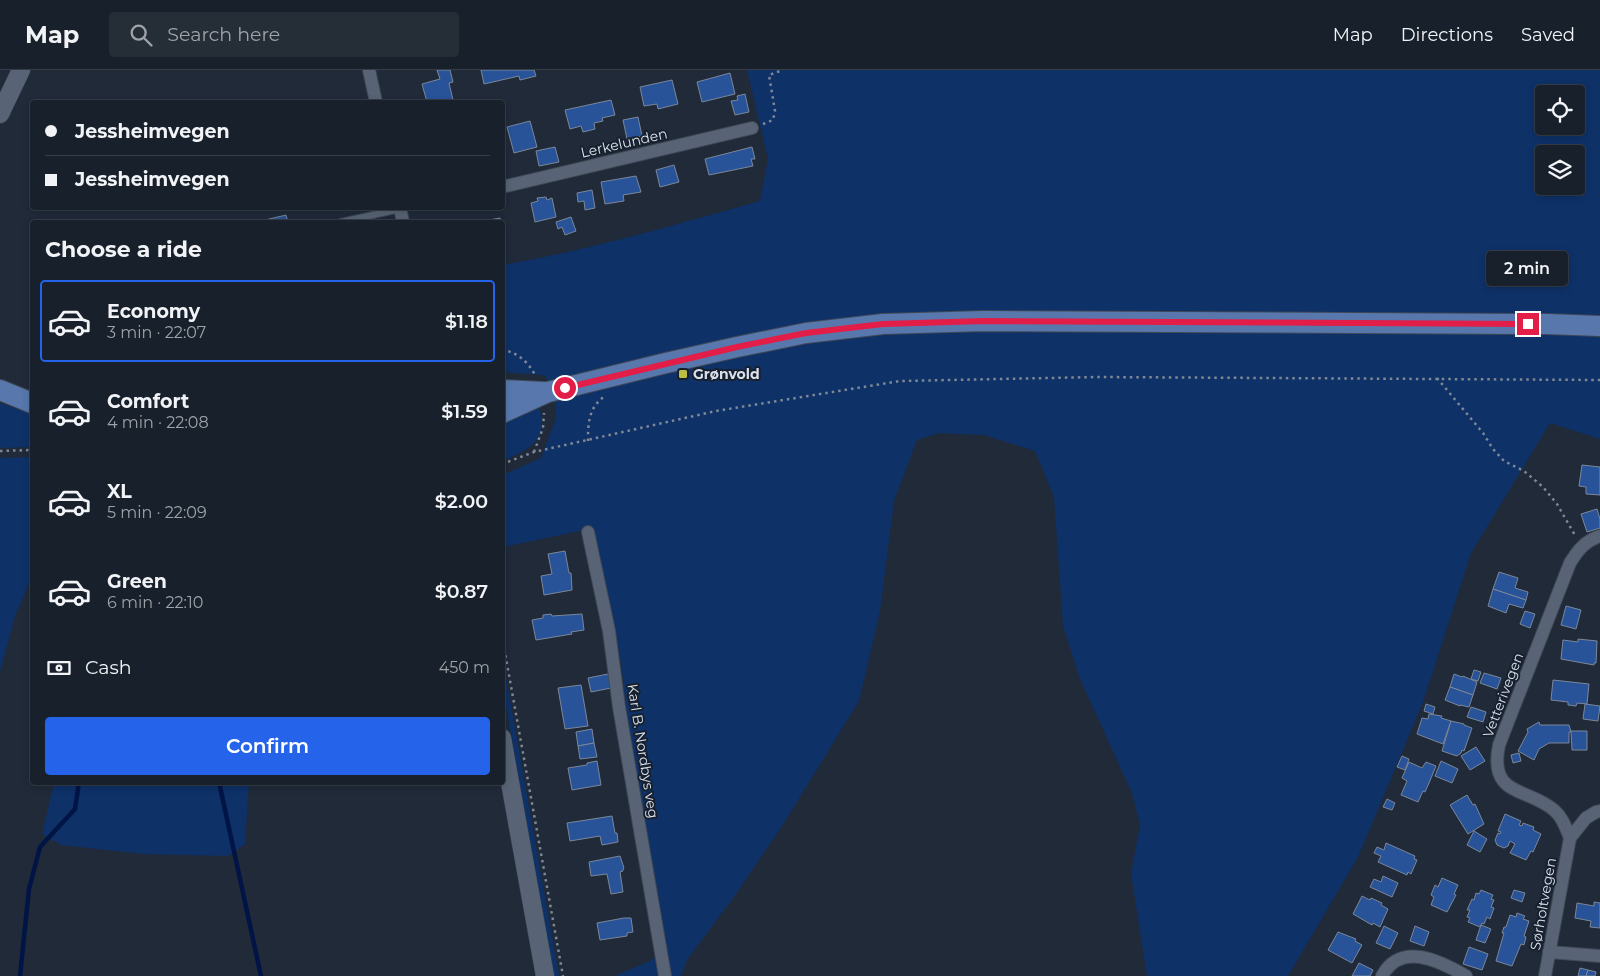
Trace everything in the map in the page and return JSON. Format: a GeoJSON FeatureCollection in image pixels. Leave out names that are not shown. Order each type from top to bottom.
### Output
{"type":"FeatureCollection","features":[{"type":"Feature","properties":{"kind":"main road"},"geometry":{"type":"LineString","coordinates":[[0,114],[21,70]]}},
{"type":"Feature","properties":{"kind":"main road"},"geometry":{"type":"LineString","coordinates":[[505,412],[543,393],[737,347],[806,333],[883,324],[994,321],[1600,326]]}},
{"type":"Feature","properties":{"kind":"main road"},"geometry":{"type":"LineString","coordinates":[[0,390],[30,402]]}},
{"type":"Feature","properties":{"kind":"main road"},"geometry":{"type":"LineString","coordinates":[[505,390],[543,393]]}},
{"type":"Feature","properties":{"kind":"main road"},"geometry":{"type":"LineString","coordinates":[[505,755],[545,976]]}},
{"type":"Feature","properties":{"kind":"street"},"geometry":{"type":"LineString","coordinates":[[368,70],[376,100]]}},
{"type":"Feature","properties":{"kind":"street","name":"Lerkelunden"},"geometry":{"type":"LineString","coordinates":[[505,186],[752,128]]}},
{"type":"Feature","properties":{"kind":"street","name":"Karl B. Nordbys veg"},"geometry":{"type":"LineString","coordinates":[[588,532],[609,631],[619,707],[665,976]]}},
{"type":"Feature","properties":{"kind":"street","name":"Vetterivegen"},"geometry":{"type":"LineString","coordinates":[[1570,838],[1563,821],[1556,811],[1545,803],[1511,789],[1500,774],[1496,762],[1499,745],[1570,563],[1576,552],[1586,542],[1600,536]]}},
{"type":"Feature","properties":{"kind":"street"},"geometry":{"type":"LineString","coordinates":[[1570,838],[1586,818],[1600,811]]}},
{"type":"Feature","properties":{"kind":"street","name":"Sørholtvegen"},"geometry":{"type":"LineString","coordinates":[[1545,976],[1570,838]]}},
{"type":"Feature","properties":{"kind":"street"},"geometry":{"type":"LineString","coordinates":[[1549,952],[1600,956]]}},
{"type":"Feature","properties":{"kind":"street"},"geometry":{"type":"LineString","coordinates":[[1382,976],[1388,966],[1401,958],[1416,956],[1441,963],[1466,976]]}},
{"type":"Feature","properties":{"kind":"lane"},"geometry":{"type":"LineString","coordinates":[[349,220],[393,210]]}},
{"type":"Feature","properties":{"kind":"path"},"geometry":{"type":"LineString","coordinates":[[752,128],[773,120],[775,111],[767,70]]}},
{"type":"Feature","properties":{"kind":"path"},"geometry":{"type":"LineString","coordinates":[[769,77],[769,75],[782,70]]}},
{"type":"Feature","properties":{"kind":"path"},"geometry":{"type":"LineString","coordinates":[[505,350],[517,354],[529,364],[543,393],[544,428],[534,452]]}},
{"type":"Feature","properties":{"kind":"path"},"geometry":{"type":"LineString","coordinates":[[505,463],[534,452],[716,411],[900,381],[1098,377],[1600,380]]}},
{"type":"Feature","properties":{"kind":"path"},"geometry":{"type":"LineString","coordinates":[[1437,378],[1504,461],[1524,470],[1543,487],[1557,504],[1572,529]]}},
{"type":"Feature","properties":{"kind":"path"},"geometry":{"type":"LineString","coordinates":[[588,441],[590,414],[604,396],[612,394]]}},
{"type":"Feature","properties":{"kind":"path"},"geometry":{"type":"LineString","coordinates":[[0,451],[30,450]]}},
{"type":"Feature","properties":{"kind":"path"},"geometry":{"type":"LineString","coordinates":[[505,653],[563,976]]}},
{"type":"Feature","properties":{"kind":"shaded area"},"geometry":{"type":"Polygon","coordinates":[[[747,70],[1600,70],[1600,439],[1550,423],[1471,553],[1423,702],[1358,857],[1288,976],[1147,976],[1131,874],[1140,825],[1132,793],[1080,679],[1063,626],[1054,497],[1035,451],[984,435],[939,433],[917,440],[894,501],[880,611],[859,701],[782,826],[736,894],[687,960],[681,976],[615,976],[650,961],[667,951],[627,716],[621,662],[594,528],[505,547],[505,474],[541,458],[556,418],[556,407],[546,377],[543,375],[505,372],[505,265],[664,228],[760,201],[768,159],[747,70]]]}},
{"type":"Feature","properties":{"kind":"shaded area"},"geometry":{"type":"Polygon","coordinates":[[[0,403],[30,413],[30,447],[0,448],[0,403]]]}},
{"type":"Feature","properties":{"kind":"shaded area"},"geometry":{"type":"Polygon","coordinates":[[[537,404],[541,412],[542,424],[541,433],[532,445],[505,460],[505,420],[537,404]]]}},
{"type":"Feature","properties":{"kind":"shaded area"},"geometry":{"type":"Polygon","coordinates":[[[30,457],[30,582],[15,616],[0,672],[0,458],[30,457]]]}},
{"type":"Feature","properties":{"kind":"shaded area"},"geometry":{"type":"Polygon","coordinates":[[[505,672],[559,976],[554,976],[505,700],[505,672]]]}},
{"type":"Feature","properties":{"kind":"shaded area"},"geometry":{"type":"Polygon","coordinates":[[[54,785],[249,785],[245,844],[228,856],[144,854],[61,845],[42,834],[54,785]]]}},
{"type":"Feature","properties":{"kind":"building"},"geometry":{"type":"Polygon","coordinates":[[[437,70],[450,70],[453,82],[449,83],[453,100],[426,100],[422,84],[440,79],[437,70]]]}},
{"type":"Feature","properties":{"kind":"building"},"geometry":{"type":"Polygon","coordinates":[[[481,70],[534,70],[536,76],[520,80],[519,76],[484,84],[481,70]]]}},
{"type":"Feature","properties":{"kind":"building"},"geometry":{"type":"Polygon","coordinates":[[[730,73],[735,94],[702,102],[697,82],[730,73]]]}},
{"type":"Feature","properties":{"kind":"building"},"geometry":{"type":"Polygon","coordinates":[[[672,80],[678,104],[658,109],[657,104],[644,106],[640,87],[672,80]]]}},
{"type":"Feature","properties":{"kind":"building"},"geometry":{"type":"Polygon","coordinates":[[[745,94],[749,112],[735,115],[731,101],[738,100],[737,96],[745,94]]]}},
{"type":"Feature","properties":{"kind":"building"},"geometry":{"type":"Polygon","coordinates":[[[611,100],[615,115],[602,118],[603,121],[594,123],[595,129],[583,132],[581,126],[570,129],[565,110],[611,100]]]}},
{"type":"Feature","properties":{"kind":"building"},"geometry":{"type":"Polygon","coordinates":[[[638,117],[642,136],[627,139],[623,120],[638,117]]]}},
{"type":"Feature","properties":{"kind":"building"},"geometry":{"type":"Polygon","coordinates":[[[530,121],[537,147],[514,153],[507,127],[530,121]]]}},
{"type":"Feature","properties":{"kind":"building"},"geometry":{"type":"Polygon","coordinates":[[[555,147],[559,162],[539,166],[536,151],[555,147]]]}},
{"type":"Feature","properties":{"kind":"building"},"geometry":{"type":"Polygon","coordinates":[[[752,147],[755,159],[751,159],[753,166],[709,175],[705,159],[752,147]]]}},
{"type":"Feature","properties":{"kind":"building"},"geometry":{"type":"Polygon","coordinates":[[[674,165],[679,182],[660,187],[656,170],[674,165]]]}},
{"type":"Feature","properties":{"kind":"building"},"geometry":{"type":"Polygon","coordinates":[[[636,176],[641,192],[623,195],[624,201],[605,204],[601,182],[636,176]]]}},
{"type":"Feature","properties":{"kind":"building"},"geometry":{"type":"Polygon","coordinates":[[[592,190],[595,208],[585,210],[584,201],[578,202],[577,193],[592,190]]]}},
{"type":"Feature","properties":{"kind":"building"},"geometry":{"type":"Polygon","coordinates":[[[546,197],[547,200],[552,198],[556,217],[535,222],[531,203],[538,201],[537,198],[546,197]]]}},
{"type":"Feature","properties":{"kind":"building"},"geometry":{"type":"Polygon","coordinates":[[[286,215],[287,220],[265,220],[286,215]]]}},
{"type":"Feature","properties":{"kind":"building"},"geometry":{"type":"Polygon","coordinates":[[[571,217],[576,231],[565,235],[562,227],[558,229],[556,222],[571,217]]]}},
{"type":"Feature","properties":{"kind":"building"},"geometry":{"type":"Polygon","coordinates":[[[1582,465],[1600,467],[1600,495],[1586,494],[1586,487],[1579,486],[1582,465]]]}},
{"type":"Feature","properties":{"kind":"building"},"geometry":{"type":"Polygon","coordinates":[[[1597,509],[1600,528],[1587,532],[1581,514],[1597,509]]]}},
{"type":"Feature","properties":{"kind":"building"},"geometry":{"type":"Polygon","coordinates":[[[565,551],[569,573],[571,573],[572,590],[544,595],[541,576],[552,574],[548,554],[565,551]]]}},
{"type":"Feature","properties":{"kind":"building"},"geometry":{"type":"Polygon","coordinates":[[[1499,572],[1518,578],[1515,588],[1528,592],[1526,600],[1493,589],[1499,572]]]}},
{"type":"Feature","properties":{"kind":"building"},"geometry":{"type":"Polygon","coordinates":[[[1493,589],[1526,600],[1523,608],[1509,604],[1506,613],[1488,606],[1493,589]]]}},
{"type":"Feature","properties":{"kind":"building"},"geometry":{"type":"Polygon","coordinates":[[[1566,606],[1581,610],[1576,629],[1561,625],[1566,606]]]}},
{"type":"Feature","properties":{"kind":"building"},"geometry":{"type":"Polygon","coordinates":[[[1525,611],[1535,614],[1530,628],[1520,624],[1525,611]]]}},
{"type":"Feature","properties":{"kind":"building"},"geometry":{"type":"Polygon","coordinates":[[[551,614],[552,616],[582,614],[584,630],[536,640],[532,620],[551,614]]]}},
{"type":"Feature","properties":{"kind":"building"},"geometry":{"type":"Polygon","coordinates":[[[1578,639],[1597,641],[1596,663],[1594,665],[1561,659],[1563,640],[1578,642],[1578,639]]]}},
{"type":"Feature","properties":{"kind":"building"},"geometry":{"type":"Polygon","coordinates":[[[1474,670],[1481,672],[1478,681],[1471,679],[1474,670]]]}},
{"type":"Feature","properties":{"kind":"building"},"geometry":{"type":"Polygon","coordinates":[[[1484,673],[1501,678],[1497,689],[1480,683],[1484,673]]]}},
{"type":"Feature","properties":{"kind":"building"},"geometry":{"type":"Polygon","coordinates":[[[608,674],[611,688],[591,692],[588,678],[608,674]]]}},
{"type":"Feature","properties":{"kind":"building"},"geometry":{"type":"Polygon","coordinates":[[[1454,674],[1477,682],[1473,695],[1450,687],[1454,674]]]}},
{"type":"Feature","properties":{"kind":"building"},"geometry":{"type":"Polygon","coordinates":[[[1553,680],[1589,684],[1587,704],[1577,703],[1576,706],[1568,705],[1568,702],[1551,700],[1553,680]]]}},
{"type":"Feature","properties":{"kind":"building"},"geometry":{"type":"Polygon","coordinates":[[[581,685],[588,726],[565,729],[558,688],[581,685]]]}},
{"type":"Feature","properties":{"kind":"building"},"geometry":{"type":"Polygon","coordinates":[[[1450,687],[1473,695],[1469,707],[1460,706],[1445,700],[1450,687]]]}},
{"type":"Feature","properties":{"kind":"building"},"geometry":{"type":"Polygon","coordinates":[[[1426,704],[1435,707],[1433,714],[1424,711],[1426,704]]]}},
{"type":"Feature","properties":{"kind":"building"},"geometry":{"type":"Polygon","coordinates":[[[1585,704],[1600,706],[1598,721],[1583,719],[1585,704]]]}},
{"type":"Feature","properties":{"kind":"building"},"geometry":{"type":"Polygon","coordinates":[[[1471,707],[1486,712],[1483,722],[1467,717],[1471,707]]]}},
{"type":"Feature","properties":{"kind":"building"},"geometry":{"type":"Polygon","coordinates":[[[1429,714],[1442,716],[1441,718],[1451,721],[1443,744],[1417,734],[1422,718],[1428,719],[1429,714]]]}},
{"type":"Feature","properties":{"kind":"building"},"geometry":{"type":"Polygon","coordinates":[[[1451,721],[1472,728],[1464,751],[1462,750],[1457,756],[1442,751],[1451,721]]]}},
{"type":"Feature","properties":{"kind":"building"},"geometry":{"type":"Polygon","coordinates":[[[1539,722],[1540,725],[1569,725],[1571,732],[1569,732],[1569,743],[1549,743],[1539,749],[1534,760],[1518,751],[1528,732],[1527,729],[1539,722]]]}},
{"type":"Feature","properties":{"kind":"building"},"geometry":{"type":"Polygon","coordinates":[[[592,729],[594,743],[578,746],[576,732],[592,729]]]}},
{"type":"Feature","properties":{"kind":"building"},"geometry":{"type":"Polygon","coordinates":[[[1571,731],[1587,731],[1587,750],[1572,750],[1571,731]]]}},
{"type":"Feature","properties":{"kind":"building"},"geometry":{"type":"Polygon","coordinates":[[[594,743],[597,757],[580,759],[578,746],[594,743]]]}},
{"type":"Feature","properties":{"kind":"building"},"geometry":{"type":"Polygon","coordinates":[[[1476,747],[1485,761],[1470,770],[1461,756],[1476,747]]]}},
{"type":"Feature","properties":{"kind":"building"},"geometry":{"type":"Polygon","coordinates":[[[1519,753],[1521,761],[1513,763],[1511,755],[1519,753]]]}},
{"type":"Feature","properties":{"kind":"building"},"geometry":{"type":"Polygon","coordinates":[[[1402,756],[1409,759],[1405,770],[1397,767],[1402,756]]]}},
{"type":"Feature","properties":{"kind":"building"},"geometry":{"type":"Polygon","coordinates":[[[597,761],[601,785],[572,790],[568,768],[587,765],[587,763],[597,761]]]}},
{"type":"Feature","properties":{"kind":"building"},"geometry":{"type":"Polygon","coordinates":[[[1441,761],[1458,769],[1452,783],[1435,776],[1441,761]]]}},
{"type":"Feature","properties":{"kind":"building"},"geometry":{"type":"Polygon","coordinates":[[[1409,762],[1422,768],[1426,762],[1436,766],[1425,792],[1423,791],[1418,802],[1401,795],[1407,781],[1402,778],[1409,762]]]}},
{"type":"Feature","properties":{"kind":"building"},"geometry":{"type":"Polygon","coordinates":[[[1467,795],[1473,805],[1475,804],[1484,824],[1468,834],[1450,805],[1467,795]]]}},
{"type":"Feature","properties":{"kind":"building"},"geometry":{"type":"Polygon","coordinates":[[[1387,799],[1395,803],[1392,810],[1383,807],[1387,799]]]}},
{"type":"Feature","properties":{"kind":"building"},"geometry":{"type":"Polygon","coordinates":[[[1505,814],[1521,821],[1519,825],[1522,826],[1523,823],[1534,827],[1533,830],[1541,834],[1533,852],[1531,851],[1526,860],[1510,853],[1515,844],[1510,841],[1508,846],[1504,848],[1497,845],[1495,840],[1498,833],[1500,834],[1501,832],[1498,831],[1505,814]]]}},
{"type":"Feature","properties":{"kind":"building"},"geometry":{"type":"Polygon","coordinates":[[[612,816],[618,842],[602,845],[600,836],[570,841],[567,823],[612,816]]]}},
{"type":"Feature","properties":{"kind":"building"},"geometry":{"type":"Polygon","coordinates":[[[1474,831],[1487,839],[1480,852],[1467,845],[1474,831]]]}},
{"type":"Feature","properties":{"kind":"building"},"geometry":{"type":"Polygon","coordinates":[[[1386,843],[1415,856],[1414,859],[1417,860],[1411,874],[1408,872],[1407,875],[1378,862],[1381,856],[1374,853],[1377,847],[1384,850],[1386,843]]]}},
{"type":"Feature","properties":{"kind":"building"},"geometry":{"type":"Polygon","coordinates":[[[620,856],[624,868],[620,872],[623,892],[611,894],[607,874],[591,876],[589,862],[620,856]]]}},
{"type":"Feature","properties":{"kind":"building"},"geometry":{"type":"Polygon","coordinates":[[[1383,876],[1398,883],[1392,897],[1370,887],[1374,879],[1381,882],[1383,876]]]}},
{"type":"Feature","properties":{"kind":"building"},"geometry":{"type":"Polygon","coordinates":[[[1442,878],[1458,885],[1454,894],[1456,895],[1447,912],[1431,905],[1434,897],[1431,895],[1435,885],[1438,887],[1442,878]]]}},
{"type":"Feature","properties":{"kind":"building"},"geometry":{"type":"Polygon","coordinates":[[[1481,890],[1493,895],[1491,899],[1494,900],[1491,907],[1494,908],[1490,919],[1487,917],[1484,924],[1482,923],[1480,927],[1468,922],[1470,918],[1467,917],[1470,910],[1467,910],[1472,899],[1474,900],[1476,893],[1479,894],[1481,890]]]}},
{"type":"Feature","properties":{"kind":"building"},"geometry":{"type":"Polygon","coordinates":[[[1514,890],[1525,893],[1522,902],[1511,898],[1514,890]]]}},
{"type":"Feature","properties":{"kind":"building"},"geometry":{"type":"Polygon","coordinates":[[[1362,896],[1382,903],[1381,905],[1388,909],[1380,927],[1373,923],[1372,925],[1353,914],[1362,896]]]}},
{"type":"Feature","properties":{"kind":"building"},"geometry":{"type":"Polygon","coordinates":[[[1594,902],[1600,903],[1600,928],[1590,927],[1591,921],[1575,918],[1577,903],[1594,906],[1594,902]]]}},
{"type":"Feature","properties":{"kind":"building"},"geometry":{"type":"Polygon","coordinates":[[[1517,913],[1525,916],[1523,919],[1529,921],[1524,936],[1526,937],[1524,945],[1521,944],[1512,966],[1496,961],[1504,927],[1506,927],[1510,915],[1516,917],[1517,913]]]}},
{"type":"Feature","properties":{"kind":"building"},"geometry":{"type":"Polygon","coordinates":[[[631,918],[633,932],[627,933],[627,936],[600,940],[597,923],[631,918]]]}},
{"type":"Feature","properties":{"kind":"building"},"geometry":{"type":"Polygon","coordinates":[[[1481,925],[1491,929],[1485,943],[1476,940],[1481,925]]]}},
{"type":"Feature","properties":{"kind":"building"},"geometry":{"type":"Polygon","coordinates":[[[1384,926],[1398,933],[1390,949],[1376,943],[1384,926]]]}},
{"type":"Feature","properties":{"kind":"building"},"geometry":{"type":"Polygon","coordinates":[[[1415,926],[1429,932],[1424,946],[1410,941],[1415,926]]]}},
{"type":"Feature","properties":{"kind":"building"},"geometry":{"type":"Polygon","coordinates":[[[1338,932],[1356,939],[1355,941],[1362,945],[1352,963],[1328,950],[1338,932]]]}},
{"type":"Feature","properties":{"kind":"building"},"geometry":{"type":"Polygon","coordinates":[[[1469,947],[1488,954],[1482,970],[1463,964],[1469,947]]]}},
{"type":"Feature","properties":{"kind":"building"},"geometry":{"type":"Polygon","coordinates":[[[1359,963],[1373,970],[1370,976],[1352,976],[1359,963]]]}},
{"type":"Feature","properties":{"kind":"building"},"geometry":{"type":"Polygon","coordinates":[[[1580,968],[1588,970],[1586,976],[1578,976],[1580,968]]]}},
{"type":"Feature","properties":{"kind":"building"},"geometry":{"type":"Polygon","coordinates":[[[1588,970],[1596,972],[1595,976],[1586,976],[1588,970]]]}},
{"type":"Feature","properties":{"kind":"waterway"},"geometry":{"type":"LineString","coordinates":[[20,976],[29,889],[40,847],[75,809],[79,785]]}},
{"type":"Feature","properties":{"kind":"waterway"},"geometry":{"type":"LineString","coordinates":[[220,785],[261,976]]}},
{"type":"Feature","properties":{"kind":"place","name":"Grønvold"},"geometry":{"type":"Point","coordinates":[683,374]}},
{"type":"Feature","properties":{"kind":"route"},"geometry":{"type":"LineString","coordinates":[[565,388],[666,363],[806,333],[883,324],[984,321],[1528,324]]}}]}
